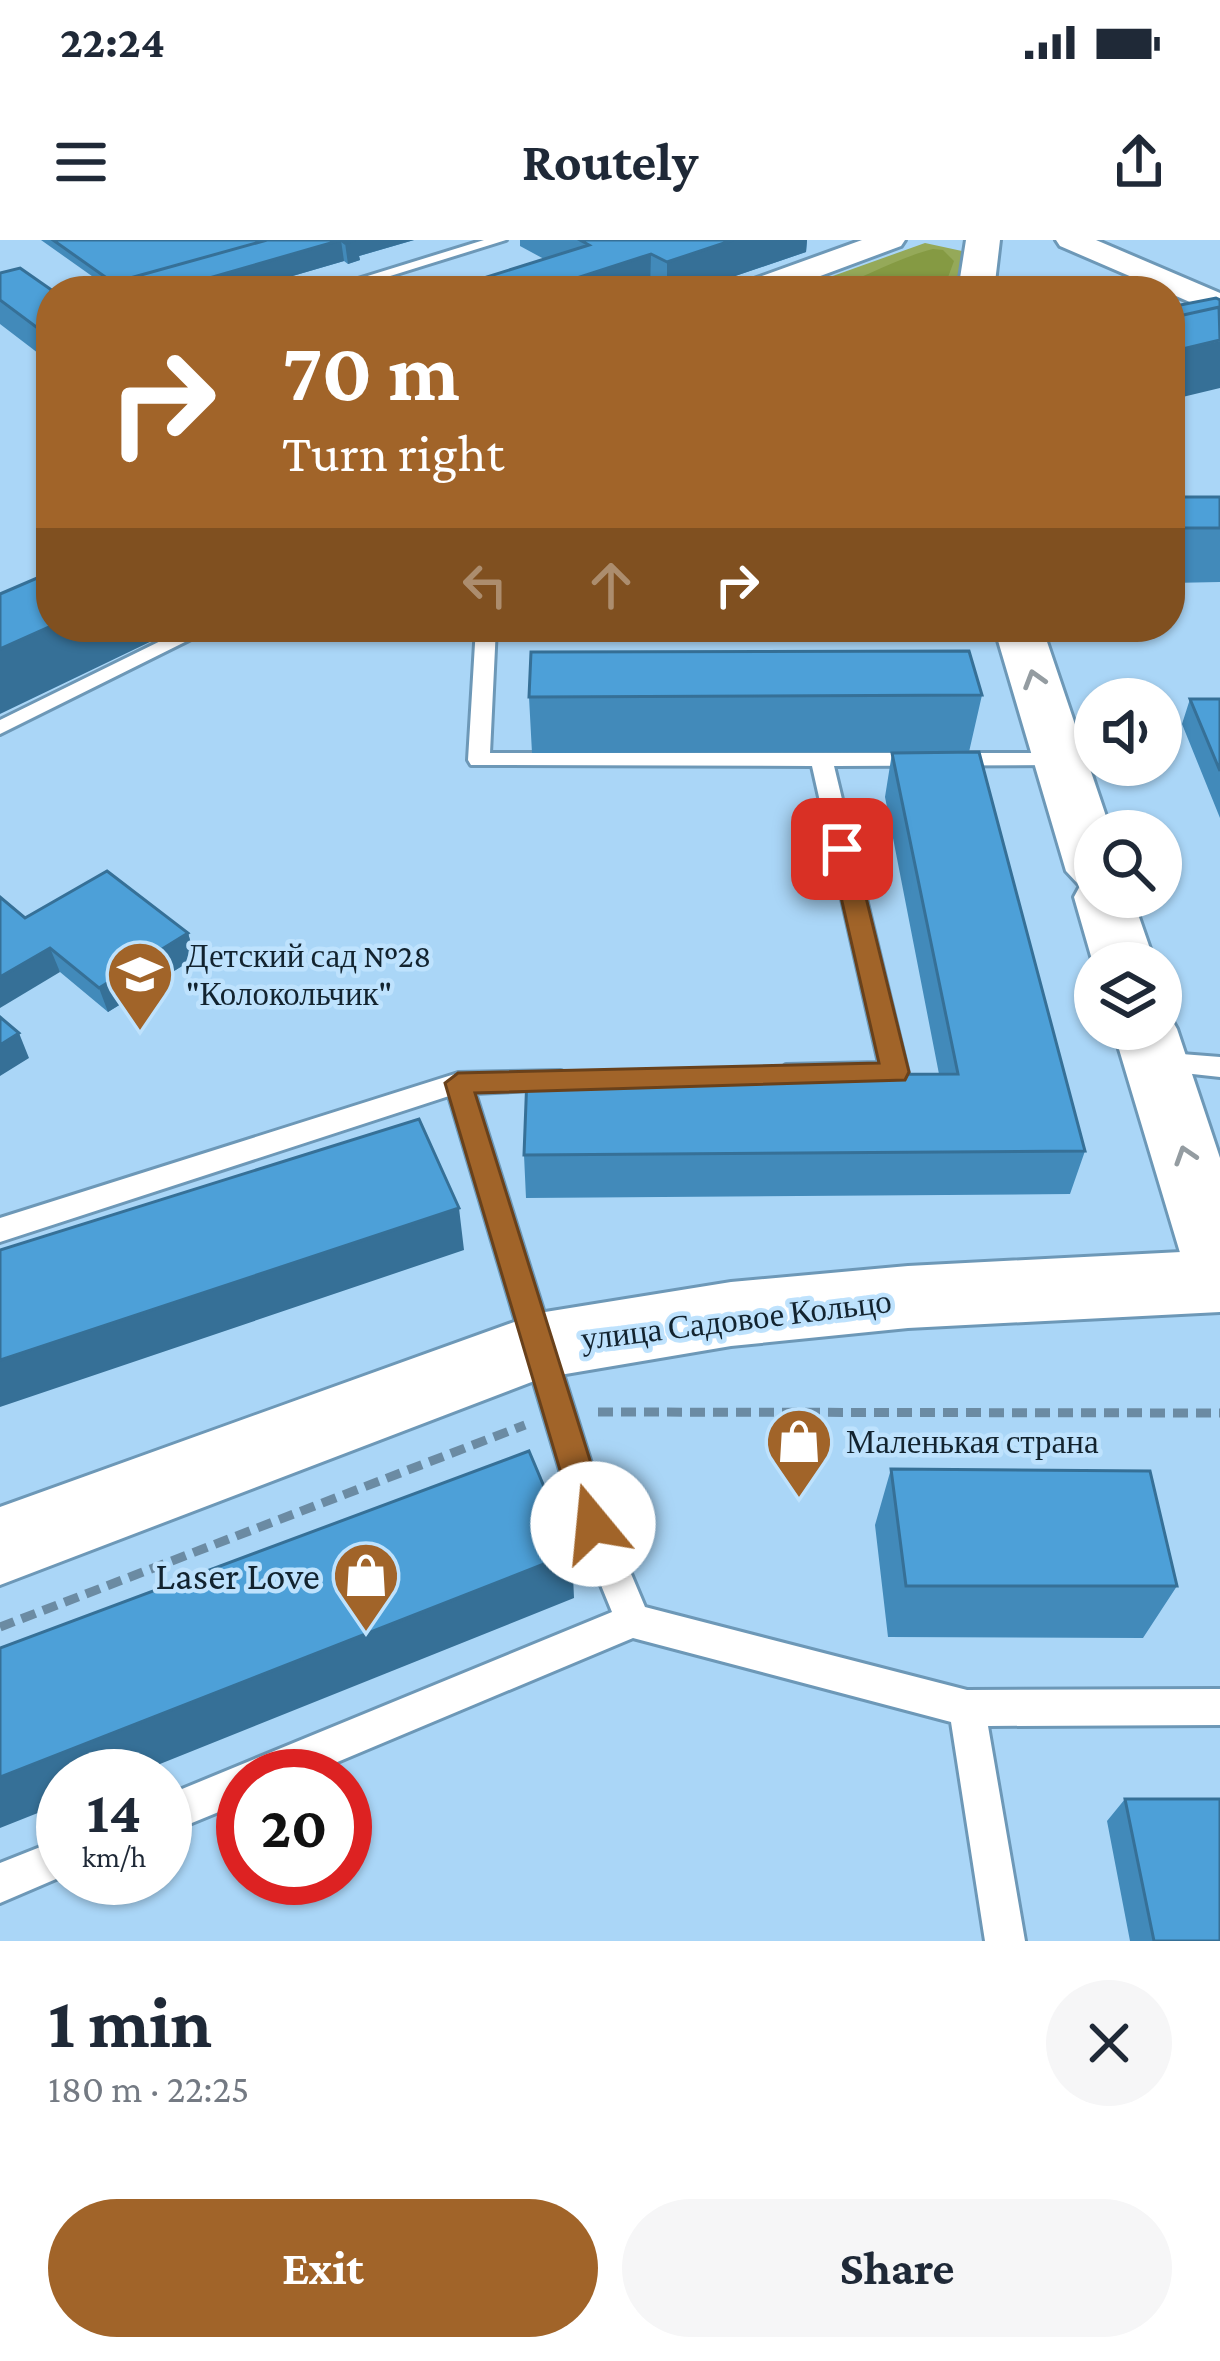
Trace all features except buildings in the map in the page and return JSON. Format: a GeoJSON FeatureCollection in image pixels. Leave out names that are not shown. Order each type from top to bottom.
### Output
{"type":"FeatureCollection","features":[{"type":"Feature","properties":{"kind":"street"},"geometry":{"type":"LineString","coordinates":[[793,276],[890,240]]}},
{"type":"Feature","properties":{"kind":"street"},"geometry":{"type":"LineString","coordinates":[[978,276],[983,240]]}},
{"type":"Feature","properties":{"kind":"street"},"geometry":{"type":"LineString","coordinates":[[1071,240],[1154,276]]}},
{"type":"Feature","properties":{"kind":"street"},"geometry":{"type":"LineString","coordinates":[[1119,240],[1220,284]]}},
{"type":"Feature","properties":{"kind":"street"},"geometry":{"type":"LineString","coordinates":[[1185,290],[1220,305]]}},
{"type":"Feature","properties":{"kind":"street"},"geometry":{"type":"LineString","coordinates":[[1023,642],[1076,810]]}},
{"type":"Feature","properties":{"kind":"street"},"geometry":{"type":"LineString","coordinates":[[1174,1052],[1220,1266]]}},
{"type":"Feature","properties":{"kind":"street","name":"улица Садовое Кольцо"},"geometry":{"type":"LineString","coordinates":[[0,1546],[539,1346],[775,1309],[908,1297],[1220,1281]]}},
{"type":"Feature","properties":{"kind":"lane"},"geometry":{"type":"LineString","coordinates":[[377,276],[500,240]]}},
{"type":"Feature","properties":{"kind":"lane"},"geometry":{"type":"LineString","coordinates":[[0,728],[175,642]]}},
{"type":"Feature","properties":{"kind":"lane"},"geometry":{"type":"LineString","coordinates":[[485,642],[479,760],[1059,758]]}},
{"type":"Feature","properties":{"kind":"lane"},"geometry":{"type":"LineString","coordinates":[[757,1076],[895,1072],[821,759]]}},
{"type":"Feature","properties":{"kind":"lane"},"geometry":{"type":"LineString","coordinates":[[0,1230],[458,1083],[596,1080]]}},
{"type":"Feature","properties":{"kind":"lane"},"geometry":{"type":"LineString","coordinates":[[458,1083],[593,1524],[633,1621]]}},
{"type":"Feature","properties":{"kind":"lane"},"geometry":{"type":"LineString","coordinates":[[325,1749],[633,1621],[967,1708],[1220,1708]]}},
{"type":"Feature","properties":{"kind":"lane"},"geometry":{"type":"LineString","coordinates":[[967,1708],[1005,1941]]}},
{"type":"Feature","properties":{"kind":"lane"},"geometry":{"type":"LineString","coordinates":[[0,1883],[36,1868]]}},
{"type":"Feature","properties":{"kind":"green space"},"geometry":{"type":"Polygon","coordinates":[[[925,243],[962,251],[961,276],[833,276],[925,243]]]}},
{"type":"Feature","properties":{"kind":"green space"},"geometry":{"type":"Polygon","coordinates":[[[933,249],[943,250],[954,261],[948,276],[864,276],[933,249]]]}},
{"type":"Feature","properties":{"kind":"place","name":"Детский сад №28 \"Колокольчик\""},"geometry":{"type":"Point","coordinates":[140,1033]}},
{"type":"Feature","properties":{"kind":"place","name":"Маленькая страна"},"geometry":{"type":"Point","coordinates":[799,1500]}},
{"type":"Feature","properties":{"kind":"place","name":"Laser Love"},"geometry":{"type":"Point","coordinates":[366,1634]}},
{"type":"Feature","properties":{"kind":"route"},"geometry":{"type":"LineString","coordinates":[[593,1524],[458,1083],[895,1072],[842,849]]}}]}
